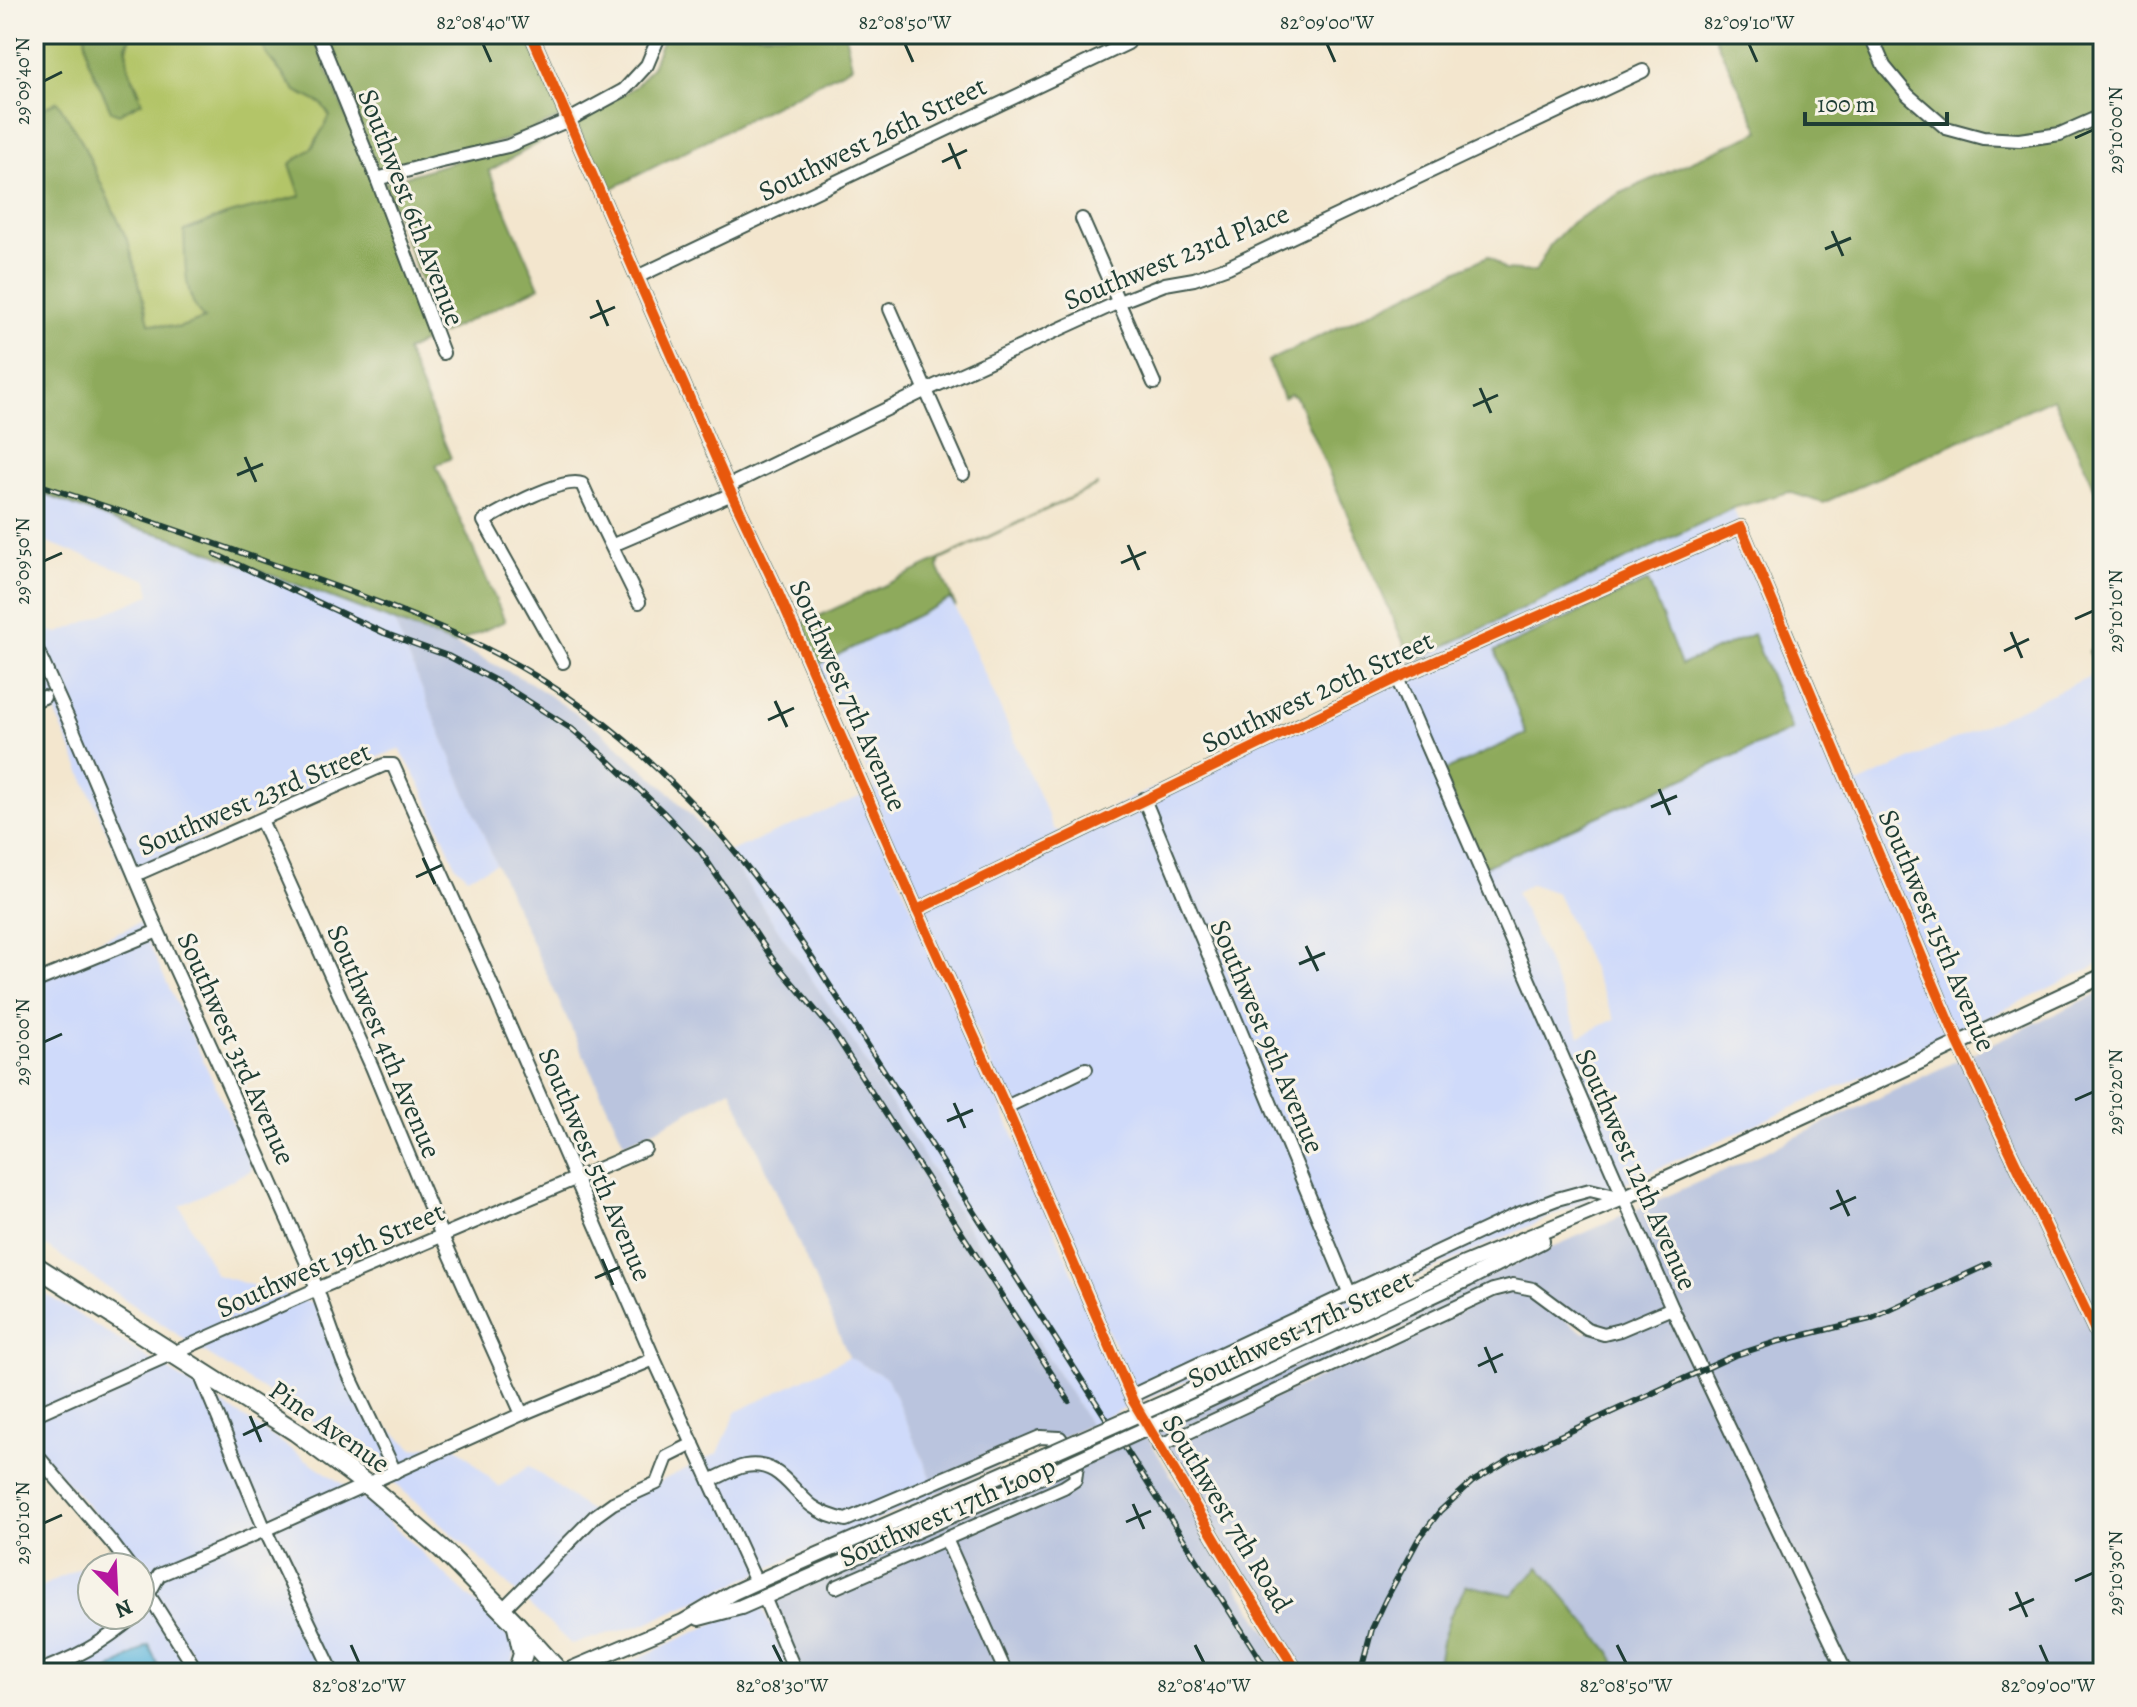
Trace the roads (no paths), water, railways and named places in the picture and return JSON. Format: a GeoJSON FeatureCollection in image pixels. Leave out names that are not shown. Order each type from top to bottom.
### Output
{"type":"FeatureCollection","features":[{"type":"Feature","properties":{"kind":"highway","name":"Pine Avenue"},"geometry":{"type":"LineString","coordinates":[[34,1265],[296,1432],[366,1484],[442,1549],[561,1673]]}},
{"type":"Feature","properties":{"kind":"highway"},"geometry":{"type":"LineString","coordinates":[[516,1624],[523,1654],[517,1673]]}},
{"type":"Feature","properties":{"kind":"main road","name":"Southwest 17th Street"},"geometry":{"type":"LineString","coordinates":[[561,1673],[683,1622],[756,1582],[1166,1402],[1462,1265],[1623,1198],[2103,976]]}},
{"type":"Feature","properties":{"kind":"main road","name":"Southwest 17th Street"},"geometry":{"type":"LineString","coordinates":[[683,1622],[741,1607],[1053,1471],[1468,1279],[1623,1198]]}},
{"type":"Feature","properties":{"kind":"street","name":"Southwest 6th Avenue"},"geometry":{"type":"LineString","coordinates":[[318,34],[443,353]]}},
{"type":"Feature","properties":{"kind":"street","name":"Southwest 7th Avenue"},"geometry":{"type":"LineString","coordinates":[[531,34],[1123,1374]]}},
{"type":"Feature","properties":{"kind":"street"},"geometry":{"type":"LineString","coordinates":[[377,179],[508,146],[569,120],[624,90],[647,65],[660,34]]}},
{"type":"Feature","properties":{"kind":"street"},"geometry":{"type":"LineString","coordinates":[[1870,34],[1884,66],[1908,95],[1946,128],[1983,138],[2019,140],[2060,134],[2103,115]]}},
{"type":"Feature","properties":{"kind":"street","name":"Southwest 26th Street"},"geometry":{"type":"LineString","coordinates":[[637,277],[1128,43]]}},
{"type":"Feature","properties":{"kind":"street","name":"Southwest 23rd Place"},"geometry":{"type":"LineString","coordinates":[[613,545],[730,490],[926,390],[1119,302],[1165,284],[1194,279],[1228,267],[1643,71]]}},
{"type":"Feature","properties":{"kind":"street"},"geometry":{"type":"LineString","coordinates":[[1082,219],[1154,383]]}},
{"type":"Feature","properties":{"kind":"street"},"geometry":{"type":"LineString","coordinates":[[890,309],[963,474]]}},
{"type":"Feature","properties":{"kind":"street"},"geometry":{"type":"LineString","coordinates":[[563,662],[484,521],[515,503],[556,487],[576,481],[582,484],[639,602]]}},
{"type":"Feature","properties":{"kind":"street","name":"Southwest 20th Street"},"geometry":{"type":"LineString","coordinates":[[917,910],[1397,678],[1741,527]]}},
{"type":"Feature","properties":{"kind":"street","name":"Southwest 15th Avenue"},"geometry":{"type":"LineString","coordinates":[[1741,527],[1958,1042],[2103,1347]]}},
{"type":"Feature","properties":{"kind":"street","name":"Southwest 3rd Avenue"},"geometry":{"type":"LineString","coordinates":[[34,643],[317,1289],[343,1362],[395,1472]]}},
{"type":"Feature","properties":{"kind":"street","name":"Southwest 12th Avenue"},"geometry":{"type":"LineString","coordinates":[[1397,678],[1672,1308],[1846,1673]]}},
{"type":"Feature","properties":{"kind":"street","name":"Southwest 23rd Street"},"geometry":{"type":"LineString","coordinates":[[135,875],[384,765],[393,765]]}},
{"type":"Feature","properties":{"kind":"street","name":"Southwest 5th Avenue"},"geometry":{"type":"LineString","coordinates":[[393,765],[474,943],[654,1359],[756,1582]]}},
{"type":"Feature","properties":{"kind":"street","name":"Southwest 9th Avenue"},"geometry":{"type":"LineString","coordinates":[[1144,799],[1349,1292]]}},
{"type":"Feature","properties":{"kind":"street","name":"Southwest 4th Avenue"},"geometry":{"type":"LineString","coordinates":[[261,820],[522,1414]]}},
{"type":"Feature","properties":{"kind":"street"},"geometry":{"type":"LineString","coordinates":[[34,982],[158,931]]}},
{"type":"Feature","properties":{"kind":"street"},"geometry":{"type":"LineString","coordinates":[[1006,1107],[1086,1069]]}},
{"type":"Feature","properties":{"kind":"street","name":"Southwest 19th Street"},"geometry":{"type":"LineString","coordinates":[[34,1415],[317,1289],[645,1149]]}},
{"type":"Feature","properties":{"kind":"street"},"geometry":{"type":"LineString","coordinates":[[1131,1396],[1518,1214],[1590,1190],[1623,1198]]}},
{"type":"Feature","properties":{"kind":"street"},"geometry":{"type":"LineString","coordinates":[[1159,1446],[1493,1290],[1513,1285],[1533,1289],[1587,1329],[1604,1334],[1672,1308]]}},
{"type":"Feature","properties":{"kind":"street"},"geometry":{"type":"LineString","coordinates":[[156,1581],[159,1575],[654,1359]]}},
{"type":"Feature","properties":{"kind":"street"},"geometry":{"type":"LineString","coordinates":[[198,1369],[265,1530],[333,1673]]}},
{"type":"Feature","properties":{"kind":"street","name":"Southwest 7th Road"},"geometry":{"type":"LineString","coordinates":[[1123,1374],[1131,1396],[1159,1446],[1298,1673]]}},
{"type":"Feature","properties":{"kind":"street","name":"Southwest 17th Loop"},"geometry":{"type":"LineString","coordinates":[[710,1481],[745,1466],[764,1466],[781,1475],[810,1505],[827,1516],[846,1520],[1040,1437],[1060,1438],[1077,1465],[1075,1480],[1064,1487],[836,1587]]}},
{"type":"Feature","properties":{"kind":"street"},"geometry":{"type":"LineString","coordinates":[[502,1610],[595,1516],[613,1503],[657,1483],[667,1457],[693,1444]]}},
{"type":"Feature","properties":{"kind":"street"},"geometry":{"type":"LineString","coordinates":[[34,1452],[118,1551]]}},
{"type":"Feature","properties":{"kind":"street"},"geometry":{"type":"LineString","coordinates":[[946,1539],[1006,1673]]}},
{"type":"Feature","properties":{"kind":"street"},"geometry":{"type":"LineString","coordinates":[[764,1597],[796,1673]]}},
{"type":"Feature","properties":{"kind":"street"},"geometry":{"type":"LineString","coordinates":[[156,1606],[198,1673]]}},
{"type":"Feature","properties":{"kind":"street"},"geometry":{"type":"LineString","coordinates":[[34,1673],[78,1657],[118,1631]]}},
{"type":"Feature","properties":{"kind":"water"},"geometry":{"type":"Polygon","coordinates":[[[149,1645],[161,1673],[105,1673],[149,1645]]]}},
{"type":"Feature","properties":{"kind":"railway"},"geometry":{"type":"LineString","coordinates":[[34,483],[328,584],[458,635],[510,661],[563,694],[613,731],[660,772],[737,854],[816,964],[1269,1673]]}},
{"type":"Feature","properties":{"kind":"railway"},"geometry":{"type":"LineString","coordinates":[[215,554],[384,633],[448,656],[498,682],[572,729],[665,814],[701,852],[774,961],[832,1030],[1069,1401]]}},
{"type":"Feature","properties":{"kind":"railway"},"geometry":{"type":"LineString","coordinates":[[1363,1673],[1372,1629],[1418,1540],[1440,1511],[1472,1482],[1512,1458],[1733,1356],[1870,1319],[1989,1264]]}}]}
